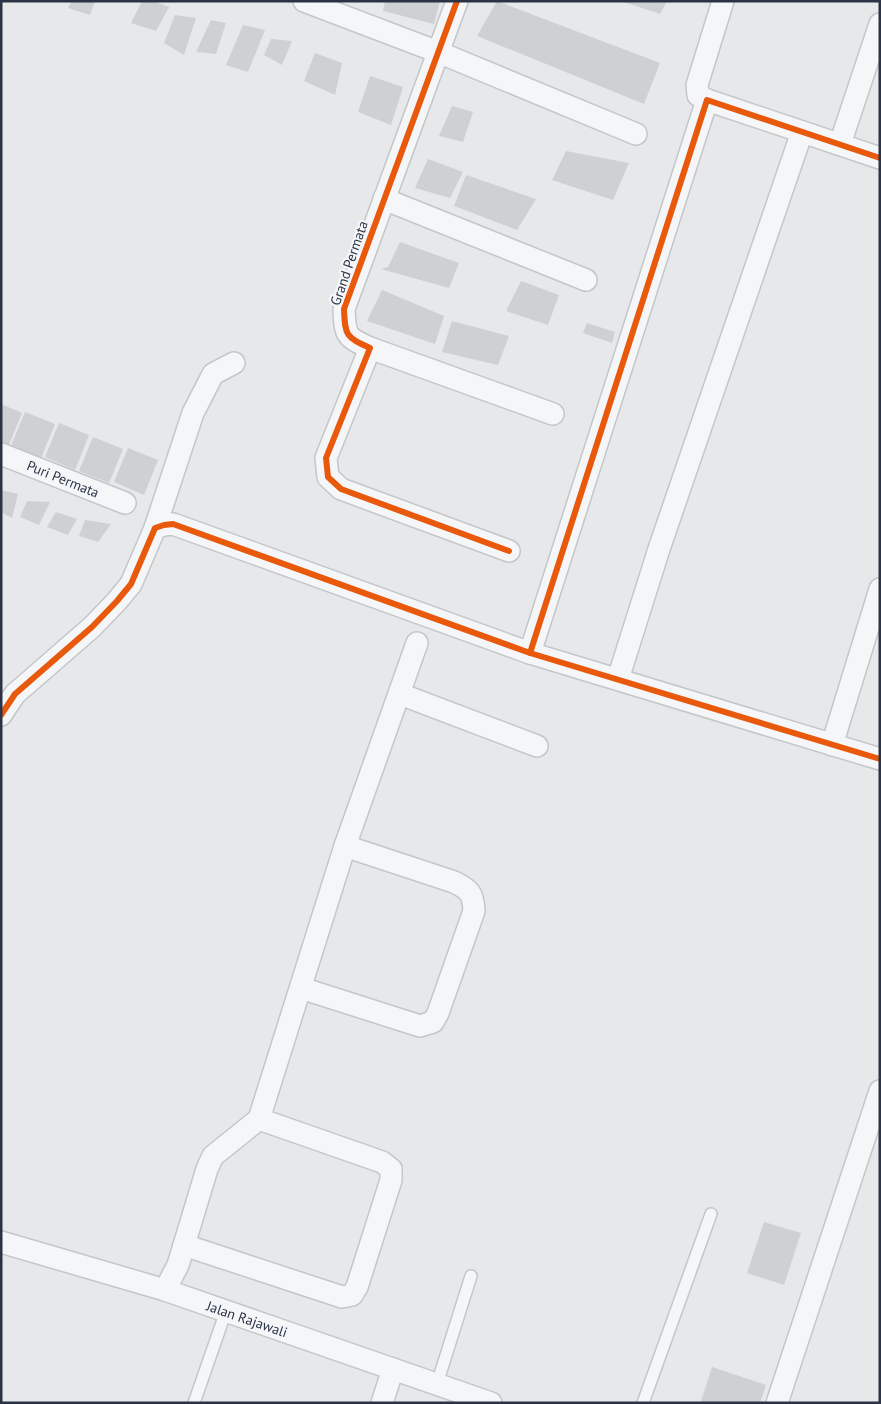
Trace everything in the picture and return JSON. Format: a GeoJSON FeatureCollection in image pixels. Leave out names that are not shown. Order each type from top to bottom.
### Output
{"type":"FeatureCollection","features":[{"type":"Feature","properties":{"kind":"street"},"geometry":{"type":"LineString","coordinates":[[304,1],[438,52],[636,134]]}},
{"type":"Feature","properties":{"kind":"street","name":"Grand Permata"},"geometry":{"type":"LineString","coordinates":[[457,1],[344,309],[344,328],[350,339],[370,348],[553,414]]}},
{"type":"Feature","properties":{"kind":"street"},"geometry":{"type":"LineString","coordinates":[[723,1],[697,85],[698,95],[707,100],[880,158]]}},
{"type":"Feature","properties":{"kind":"street"},"geometry":{"type":"LineString","coordinates":[[840,144],[880,24]]}},
{"type":"Feature","properties":{"kind":"street"},"geometry":{"type":"LineString","coordinates":[[530,653],[707,100]]}},
{"type":"Feature","properties":{"kind":"street"},"geometry":{"type":"LineString","coordinates":[[618,679],[662,540],[802,132]]}},
{"type":"Feature","properties":{"kind":"street"},"geometry":{"type":"LineString","coordinates":[[384,198],[586,280]]}},
{"type":"Feature","properties":{"kind":"street"},"geometry":{"type":"LineString","coordinates":[[370,348],[326,458],[328,477],[341,489],[509,551]]}},
{"type":"Feature","properties":{"kind":"street"},"geometry":{"type":"LineString","coordinates":[[1,715],[16,694],[92,627],[117,601],[130,584],[155,528],[193,413],[213,374],[234,363]]}},
{"type":"Feature","properties":{"kind":"street","name":"Puri Permata"},"geometry":{"type":"LineString","coordinates":[[1,454],[126,503]]}},
{"type":"Feature","properties":{"kind":"street"},"geometry":{"type":"LineString","coordinates":[[155,528],[173,524],[530,653],[880,759]]}},
{"type":"Feature","properties":{"kind":"street"},"geometry":{"type":"LineString","coordinates":[[832,745],[880,589]]}},
{"type":"Feature","properties":{"kind":"street"},"geometry":{"type":"LineString","coordinates":[[165,1290],[178,1265],[207,1169],[213,1156],[259,1120],[345,846],[417,643]]}},
{"type":"Feature","properties":{"kind":"street"},"geometry":{"type":"LineString","coordinates":[[400,694],[537,746]]}},
{"type":"Feature","properties":{"kind":"street"},"geometry":{"type":"LineString","coordinates":[[301,988],[420,1026],[433,1022],[474,911],[474,897],[466,888],[454,882],[345,846]]}},
{"type":"Feature","properties":{"kind":"street"},"geometry":{"type":"LineString","coordinates":[[778,1403],[880,1091]]}},
{"type":"Feature","properties":{"kind":"street"},"geometry":{"type":"LineString","coordinates":[[184,1245],[342,1297],[352,1295],[357,1287],[391,1180],[392,1169],[382,1162],[259,1120]]}},
{"type":"Feature","properties":{"kind":"street","name":"Jalan Rajawali"},"geometry":{"type":"LineString","coordinates":[[1,1242],[165,1290],[491,1403]]}},
{"type":"Feature","properties":{"kind":"street"},"geometry":{"type":"LineString","coordinates":[[382,1403],[393,1369]]}},
{"type":"Feature","properties":{"kind":"lane"},"geometry":{"type":"LineString","coordinates":[[643,1403],[711,1214]]}},
{"type":"Feature","properties":{"kind":"lane"},"geometry":{"type":"LineString","coordinates":[[437,1384],[471,1276]]}},
{"type":"Feature","properties":{"kind":"lane"},"geometry":{"type":"LineString","coordinates":[[194,1403],[226,1311]]}},
{"type":"Feature","properties":{"kind":"building"},"geometry":{"type":"Polygon","coordinates":[[[72,1],[95,1],[90,15],[68,8],[72,1]]]}},
{"type":"Feature","properties":{"kind":"building"},"geometry":{"type":"Polygon","coordinates":[[[142,1],[153,1],[169,7],[156,31],[131,23],[142,1]]]}},
{"type":"Feature","properties":{"kind":"building"},"geometry":{"type":"Polygon","coordinates":[[[385,1],[440,1],[434,24],[383,11],[385,1]]]}},
{"type":"Feature","properties":{"kind":"building"},"geometry":{"type":"Polygon","coordinates":[[[497,1],[660,63],[644,104],[477,36],[497,1]]]}},
{"type":"Feature","properties":{"kind":"building"},"geometry":{"type":"Polygon","coordinates":[[[621,1],[667,1],[660,14],[621,1]]]}},
{"type":"Feature","properties":{"kind":"building"},"geometry":{"type":"Polygon","coordinates":[[[175,15],[196,18],[184,55],[164,43],[175,15]]]}},
{"type":"Feature","properties":{"kind":"building"},"geometry":{"type":"Polygon","coordinates":[[[211,20],[226,23],[216,54],[196,52],[211,20]]]}},
{"type":"Feature","properties":{"kind":"building"},"geometry":{"type":"Polygon","coordinates":[[[243,25],[265,30],[248,72],[226,65],[243,25]]]}},
{"type":"Feature","properties":{"kind":"building"},"geometry":{"type":"Polygon","coordinates":[[[271,39],[292,41],[282,65],[264,55],[271,39]]]}},
{"type":"Feature","properties":{"kind":"building"},"geometry":{"type":"Polygon","coordinates":[[[315,53],[342,63],[335,95],[304,81],[315,53]]]}},
{"type":"Feature","properties":{"kind":"building"},"geometry":{"type":"Polygon","coordinates":[[[370,76],[403,87],[391,125],[358,112],[370,76]]]}},
{"type":"Feature","properties":{"kind":"building"},"geometry":{"type":"Polygon","coordinates":[[[452,106],[473,112],[463,142],[439,136],[452,106]]]}},
{"type":"Feature","properties":{"kind":"building"},"geometry":{"type":"Polygon","coordinates":[[[566,151],[629,163],[613,200],[552,180],[566,151]]]}},
{"type":"Feature","properties":{"kind":"building"},"geometry":{"type":"Polygon","coordinates":[[[428,159],[463,172],[450,198],[415,188],[428,159]]]}},
{"type":"Feature","properties":{"kind":"building"},"geometry":{"type":"Polygon","coordinates":[[[466,175],[536,199],[517,230],[454,206],[466,175]]]}},
{"type":"Feature","properties":{"kind":"building"},"geometry":{"type":"Polygon","coordinates":[[[400,242],[459,263],[449,288],[381,269],[388,267],[400,242]]]}},
{"type":"Feature","properties":{"kind":"building"},"geometry":{"type":"Polygon","coordinates":[[[521,281],[559,295],[548,325],[506,311],[521,281]]]}},
{"type":"Feature","properties":{"kind":"building"},"geometry":{"type":"Polygon","coordinates":[[[382,290],[444,316],[435,344],[367,321],[382,290]]]}},
{"type":"Feature","properties":{"kind":"building"},"geometry":{"type":"Polygon","coordinates":[[[452,321],[509,336],[498,365],[442,352],[452,321]]]}},
{"type":"Feature","properties":{"kind":"building"},"geometry":{"type":"Polygon","coordinates":[[[587,323],[615,332],[612,343],[583,333],[587,323]]]}},
{"type":"Feature","properties":{"kind":"building"},"geometry":{"type":"Polygon","coordinates":[[[1,404],[22,413],[8,447],[1,445],[1,404]]]}},
{"type":"Feature","properties":{"kind":"building"},"geometry":{"type":"Polygon","coordinates":[[[25,412],[55,424],[41,458],[11,446],[25,412]]]}},
{"type":"Feature","properties":{"kind":"building"},"geometry":{"type":"Polygon","coordinates":[[[59,423],[89,435],[75,470],[45,457],[59,423]]]}},
{"type":"Feature","properties":{"kind":"building"},"geometry":{"type":"Polygon","coordinates":[[[93,437],[123,449],[109,483],[79,471],[93,437]]]}},
{"type":"Feature","properties":{"kind":"building"},"geometry":{"type":"Polygon","coordinates":[[[128,448],[158,460],[144,495],[114,482],[128,448]]]}},
{"type":"Feature","properties":{"kind":"building"},"geometry":{"type":"Polygon","coordinates":[[[1,490],[18,494],[12,518],[1,512],[1,490]]]}},
{"type":"Feature","properties":{"kind":"building"},"geometry":{"type":"Polygon","coordinates":[[[27,501],[50,502],[39,525],[20,517],[27,501]]]}},
{"type":"Feature","properties":{"kind":"building"},"geometry":{"type":"Polygon","coordinates":[[[56,512],[77,519],[68,535],[47,527],[56,512]]]}},
{"type":"Feature","properties":{"kind":"building"},"geometry":{"type":"Polygon","coordinates":[[[85,520],[111,524],[98,542],[79,536],[85,520]]]}},
{"type":"Feature","properties":{"kind":"building"},"geometry":{"type":"Polygon","coordinates":[[[764,1222],[801,1233],[784,1285],[747,1273],[764,1222]]]}},
{"type":"Feature","properties":{"kind":"building"},"geometry":{"type":"Polygon","coordinates":[[[712,1367],[766,1385],[760,1403],[706,1403],[701,1401],[712,1367]]]}},
{"type":"Feature","properties":{"kind":"cycle path"},"geometry":{"type":"LineString","coordinates":[[457,1],[344,309],[345,325],[348,334],[351,338],[370,348],[326,458],[328,477],[341,489],[509,551]]}},
{"type":"Feature","properties":{"kind":"cycle path"},"geometry":{"type":"LineString","coordinates":[[530,653],[707,100],[880,158]]}},
{"type":"Feature","properties":{"kind":"cycle path"},"geometry":{"type":"LineString","coordinates":[[1,715],[15,694],[92,627],[117,601],[131,584],[155,528],[173,524],[530,653],[880,759]]}}]}
